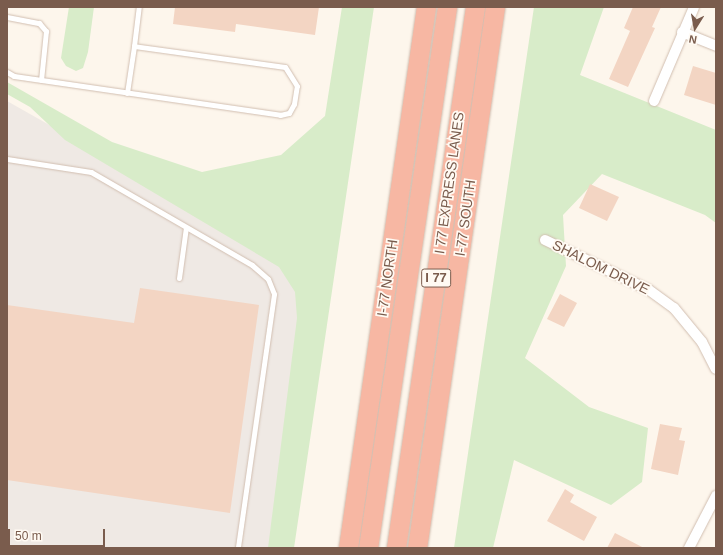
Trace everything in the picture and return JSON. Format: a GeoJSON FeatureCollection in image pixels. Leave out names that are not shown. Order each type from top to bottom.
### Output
{"type":"FeatureCollection","features":[{"type":"Feature","properties":{"kind":"highway","name":"I-77 NORTH"},"geometry":{"type":"LineString","coordinates":[[348,548],[426,7]]}},
{"type":"Feature","properties":{"kind":"highway","name":"I 77 EXPRESS LANES"},"geometry":{"type":"LineString","coordinates":[[368,548],[447,7]]}},
{"type":"Feature","properties":{"kind":"highway","name":"I 77 EXPRESS LANES"},"geometry":{"type":"LineString","coordinates":[[396,548],[475,7]]}},
{"type":"Feature","properties":{"kind":"highway","name":"I-77 SOUTH"},"geometry":{"type":"LineString","coordinates":[[417,548],[495,7]]}},
{"type":"Feature","properties":{"kind":"street"},"geometry":{"type":"LineString","coordinates":[[654,101],[682,32],[694,7]]}},
{"type":"Feature","properties":{"kind":"street"},"geometry":{"type":"LineString","coordinates":[[682,32],[716,46]]}},
{"type":"Feature","properties":{"kind":"street","name":"SHALOM DRIVE"},"geometry":{"type":"LineString","coordinates":[[545,240],[649,290],[667,304],[697,335],[716,369]]}},
{"type":"Feature","properties":{"kind":"street"},"geometry":{"type":"LineString","coordinates":[[689,548],[716,496]]}},
{"type":"Feature","properties":{"kind":"lane"},"geometry":{"type":"LineString","coordinates":[[127,93],[139,7]]}},
{"type":"Feature","properties":{"kind":"lane"},"geometry":{"type":"LineString","coordinates":[[7,17],[39,23],[46,31],[41,80]]}},
{"type":"Feature","properties":{"kind":"lane"},"geometry":{"type":"LineString","coordinates":[[7,72],[41,80],[127,93],[280,115],[289,113],[296,92],[294,80],[285,67],[134,46]]}},
{"type":"Feature","properties":{"kind":"lane"},"geometry":{"type":"LineString","coordinates":[[7,159],[91,172],[252,265],[268,279],[274,294],[238,548]]}},
{"type":"Feature","properties":{"kind":"lane"},"geometry":{"type":"LineString","coordinates":[[179,278],[186,227]]}},
{"type":"Feature","properties":{"kind":"shaded area"},"geometry":{"type":"Polygon","coordinates":[[[7,101],[311,273],[275,548],[7,548],[7,101]]]}},
{"type":"Feature","properties":{"kind":"green space"},"geometry":{"type":"Polygon","coordinates":[[[69,7],[94,7],[88,52],[83,68],[76,71],[66,66],[61,58],[69,7]]]}},
{"type":"Feature","properties":{"kind":"green space"},"geometry":{"type":"Polygon","coordinates":[[[342,7],[374,7],[294,548],[268,548],[297,318],[295,292],[279,267],[65,140],[30,107],[7,94],[7,82],[112,142],[202,172],[281,155],[325,116],[342,7]]]}},
{"type":"Feature","properties":{"kind":"green space"},"geometry":{"type":"Polygon","coordinates":[[[534,7],[604,7],[580,75],[716,130],[716,223],[705,215],[602,174],[563,215],[566,266],[525,358],[589,407],[648,428],[642,482],[611,505],[514,460],[493,548],[454,548],[534,7]]]}},
{"type":"Feature","properties":{"kind":"building"},"geometry":{"type":"Polygon","coordinates":[[[175,7],[319,7],[315,35],[236,24],[235,32],[173,24],[175,7]]]}},
{"type":"Feature","properties":{"kind":"building"},"geometry":{"type":"Polygon","coordinates":[[[633,7],[661,7],[652,27],[655,28],[628,87],[609,79],[630,31],[624,28],[633,7]]]}},
{"type":"Feature","properties":{"kind":"building"},"geometry":{"type":"Polygon","coordinates":[[[693,66],[716,73],[716,105],[684,95],[693,66]]]}},
{"type":"Feature","properties":{"kind":"building"},"geometry":{"type":"Polygon","coordinates":[[[590,184],[619,197],[607,221],[579,208],[590,184]]]}},
{"type":"Feature","properties":{"kind":"building"},"geometry":{"type":"Polygon","coordinates":[[[140,288],[259,305],[230,513],[7,480],[7,305],[134,323],[140,288]]]}},
{"type":"Feature","properties":{"kind":"building"},"geometry":{"type":"Polygon","coordinates":[[[560,294],[577,303],[564,327],[547,319],[560,294]]]}},
{"type":"Feature","properties":{"kind":"building"},"geometry":{"type":"Polygon","coordinates":[[[660,424],[682,428],[679,440],[685,441],[678,475],[651,469],[660,424]]]}},
{"type":"Feature","properties":{"kind":"building"},"geometry":{"type":"Polygon","coordinates":[[[565,489],[574,495],[570,502],[597,517],[584,541],[547,521],[565,489]]]}},
{"type":"Feature","properties":{"kind":"building"},"geometry":{"type":"Polygon","coordinates":[[[615,533],[644,548],[607,548],[615,533]]]}}]}
